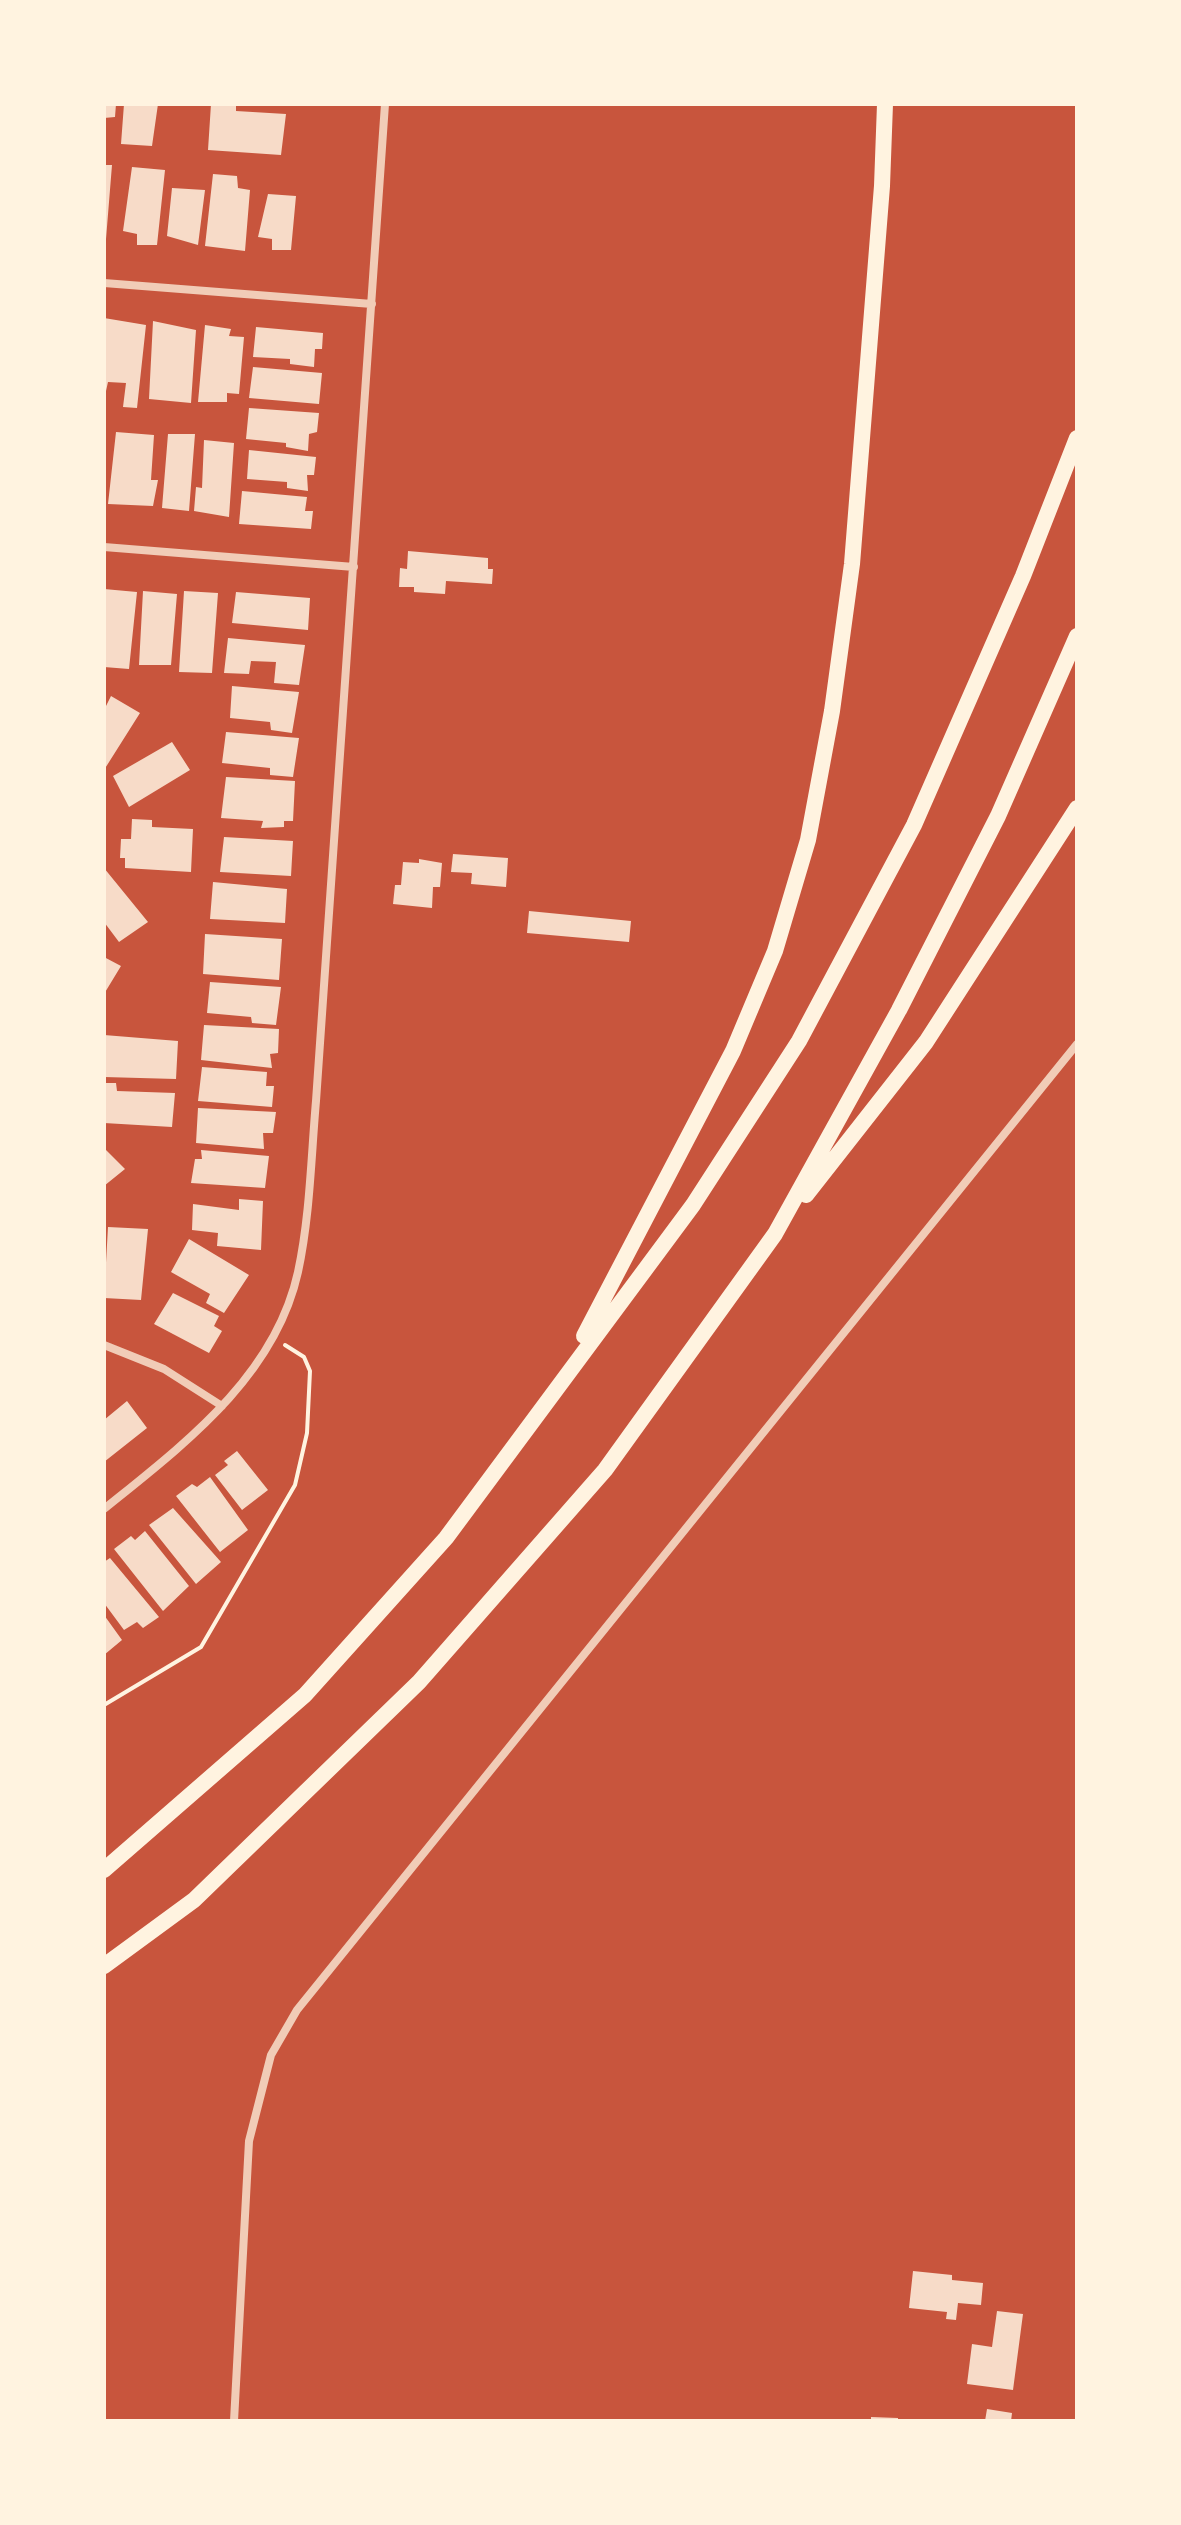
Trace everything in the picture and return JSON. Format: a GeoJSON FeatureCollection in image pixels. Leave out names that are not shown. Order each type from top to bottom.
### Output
{"type":"FeatureCollection","features":[{"type":"Feature","properties":{"kind":"highway"},"geometry":{"type":"LineString","coordinates":[[565,1373],[733,1051],[775,951],[808,840],[832,711],[852,564],[882,186],[885,104]]}},
{"type":"Feature","properties":{"kind":"highway"},"geometry":{"type":"LineString","coordinates":[[104,1870],[305,1695],[446,1538],[565,1373],[693,1205],[799,1041],[914,825],[1023,576],[1077,438]]}},
{"type":"Feature","properties":{"kind":"highway"},"geometry":{"type":"LineString","coordinates":[[775,1234],[899,1010],[998,816],[1077,636]]}},
{"type":"Feature","properties":{"kind":"highway"},"geometry":{"type":"LineString","coordinates":[[104,1966],[194,1900],[419,1682],[605,1470],[775,1234],[926,1042],[1077,808]]}},
{"type":"Feature","properties":{"kind":"street"},"geometry":{"type":"LineString","coordinates":[[104,1509],[182,1446],[222,1406],[272,1339],[297,1275],[306,1228],[385,104]]}},
{"type":"Feature","properties":{"kind":"street"},"geometry":{"type":"LineString","coordinates":[[104,283],[372,304]]}},
{"type":"Feature","properties":{"kind":"street"},"geometry":{"type":"LineString","coordinates":[[104,547],[354,567]]}},
{"type":"Feature","properties":{"kind":"street"},"geometry":{"type":"LineString","coordinates":[[234,2421],[249,2141],[271,2055],[297,2010],[1077,1044]]}},
{"type":"Feature","properties":{"kind":"street"},"geometry":{"type":"LineString","coordinates":[[104,1345],[152,1362],[222,1406]]}},
{"type":"Feature","properties":{"kind":"path"},"geometry":{"type":"LineString","coordinates":[[104,1705],[201,1647],[274,1515],[295,1485],[307,1433],[310,1371],[304,1357],[296,1350],[272,1339]]}},
{"type":"Feature","properties":{"kind":"building"},"geometry":{"type":"Polygon","coordinates":[[[104,104],[116,104],[115,117],[104,118],[104,104]]]}},
{"type":"Feature","properties":{"kind":"building"},"geometry":{"type":"Polygon","coordinates":[[[124,104],[158,104],[152,146],[121,144],[124,104]]]}},
{"type":"Feature","properties":{"kind":"building"},"geometry":{"type":"Polygon","coordinates":[[[211,104],[236,106],[236,111],[286,114],[281,155],[208,150],[211,104]]]}},
{"type":"Feature","properties":{"kind":"building"},"geometry":{"type":"Polygon","coordinates":[[[104,165],[112,165],[106,239],[104,238],[104,165]]]}},
{"type":"Feature","properties":{"kind":"building"},"geometry":{"type":"Polygon","coordinates":[[[132,167],[165,170],[157,245],[137,245],[137,234],[123,231],[132,167]]]}},
{"type":"Feature","properties":{"kind":"building"},"geometry":{"type":"Polygon","coordinates":[[[213,174],[237,176],[238,188],[250,190],[245,251],[205,246],[213,174]]]}},
{"type":"Feature","properties":{"kind":"building"},"geometry":{"type":"Polygon","coordinates":[[[172,188],[205,190],[198,245],[167,236],[172,188]]]}},
{"type":"Feature","properties":{"kind":"building"},"geometry":{"type":"Polygon","coordinates":[[[268,194],[296,196],[291,250],[272,250],[272,239],[258,237],[268,194]]]}},
{"type":"Feature","properties":{"kind":"building"},"geometry":{"type":"Polygon","coordinates":[[[104,318],[146,325],[137,408],[123,407],[126,383],[108,382],[104,400],[104,318]]]}},
{"type":"Feature","properties":{"kind":"building"},"geometry":{"type":"Polygon","coordinates":[[[153,321],[196,330],[191,403],[149,399],[153,321]]]}},
{"type":"Feature","properties":{"kind":"building"},"geometry":{"type":"Polygon","coordinates":[[[205,325],[231,329],[229,336],[244,337],[239,394],[227,393],[227,402],[198,402],[205,325]]]}},
{"type":"Feature","properties":{"kind":"building"},"geometry":{"type":"Polygon","coordinates":[[[256,327],[323,333],[322,349],[315,349],[314,367],[290,364],[290,359],[253,357],[256,327]]]}},
{"type":"Feature","properties":{"kind":"building"},"geometry":{"type":"Polygon","coordinates":[[[253,367],[322,373],[319,404],[249,398],[253,367]]]}},
{"type":"Feature","properties":{"kind":"building"},"geometry":{"type":"Polygon","coordinates":[[[249,408],[319,413],[317,432],[309,434],[308,451],[286,447],[286,443],[246,439],[249,408]]]}},
{"type":"Feature","properties":{"kind":"building"},"geometry":{"type":"Polygon","coordinates":[[[116,432],[154,435],[151,480],[158,480],[153,506],[108,504],[116,432]]]}},
{"type":"Feature","properties":{"kind":"building"},"geometry":{"type":"Polygon","coordinates":[[[168,434],[195,434],[189,511],[162,508],[168,434]]]}},
{"type":"Feature","properties":{"kind":"building"},"geometry":{"type":"Polygon","coordinates":[[[204,440],[234,443],[229,517],[194,511],[196,487],[202,488],[204,440]]]}},
{"type":"Feature","properties":{"kind":"building"},"geometry":{"type":"Polygon","coordinates":[[[249,450],[316,457],[314,475],[307,475],[308,491],[287,488],[287,482],[247,479],[249,450]]]}},
{"type":"Feature","properties":{"kind":"building"},"geometry":{"type":"Polygon","coordinates":[[[242,491],[307,497],[305,511],[313,511],[311,529],[239,524],[242,491]]]}},
{"type":"Feature","properties":{"kind":"building"},"geometry":{"type":"Polygon","coordinates":[[[408,551],[488,558],[488,569],[493,569],[492,584],[446,581],[445,594],[414,592],[414,587],[399,587],[400,568],[407,569],[408,551]]]}},
{"type":"Feature","properties":{"kind":"building"},"geometry":{"type":"Polygon","coordinates":[[[104,589],[137,592],[129,669],[104,667],[104,589]]]}},
{"type":"Feature","properties":{"kind":"building"},"geometry":{"type":"Polygon","coordinates":[[[143,591],[177,594],[171,665],[139,665],[143,591]]]}},
{"type":"Feature","properties":{"kind":"building"},"geometry":{"type":"Polygon","coordinates":[[[184,591],[218,593],[212,673],[179,672],[184,591]]]}},
{"type":"Feature","properties":{"kind":"building"},"geometry":{"type":"Polygon","coordinates":[[[236,592],[310,598],[308,630],[232,623],[236,592]]]}},
{"type":"Feature","properties":{"kind":"building"},"geometry":{"type":"Polygon","coordinates":[[[228,638],[305,645],[299,685],[274,683],[276,662],[251,661],[249,674],[224,673],[228,638]]]}},
{"type":"Feature","properties":{"kind":"building"},"geometry":{"type":"Polygon","coordinates":[[[232,686],[299,692],[292,733],[271,730],[270,722],[230,718],[232,686]]]}},
{"type":"Feature","properties":{"kind":"building"},"geometry":{"type":"Polygon","coordinates":[[[111,696],[140,713],[104,770],[104,710],[111,696]]]}},
{"type":"Feature","properties":{"kind":"building"},"geometry":{"type":"Polygon","coordinates":[[[226,732],[299,738],[293,777],[270,775],[270,768],[222,763],[226,732]]]}},
{"type":"Feature","properties":{"kind":"building"},"geometry":{"type":"Polygon","coordinates":[[[172,742],[190,770],[129,807],[113,776],[172,742]]]}},
{"type":"Feature","properties":{"kind":"building"},"geometry":{"type":"Polygon","coordinates":[[[226,777],[295,781],[293,821],[284,821],[284,827],[261,828],[263,821],[221,818],[226,777]]]}},
{"type":"Feature","properties":{"kind":"building"},"geometry":{"type":"Polygon","coordinates":[[[132,819],[152,820],[152,827],[193,829],[191,872],[125,868],[125,858],[120,858],[121,839],[131,839],[132,819]]]}},
{"type":"Feature","properties":{"kind":"building"},"geometry":{"type":"Polygon","coordinates":[[[224,837],[293,841],[291,876],[220,872],[224,837]]]}},
{"type":"Feature","properties":{"kind":"building"},"geometry":{"type":"Polygon","coordinates":[[[453,854],[508,858],[506,887],[471,884],[472,873],[451,872],[453,854]]]}},
{"type":"Feature","properties":{"kind":"building"},"geometry":{"type":"Polygon","coordinates":[[[419,859],[442,863],[440,887],[433,887],[432,908],[393,904],[395,885],[401,885],[403,862],[419,863],[419,859]]]}},
{"type":"Feature","properties":{"kind":"building"},"geometry":{"type":"Polygon","coordinates":[[[104,868],[148,922],[119,942],[104,922],[104,868]]]}},
{"type":"Feature","properties":{"kind":"building"},"geometry":{"type":"Polygon","coordinates":[[[213,882],[287,889],[285,923],[210,919],[213,882]]]}},
{"type":"Feature","properties":{"kind":"building"},"geometry":{"type":"Polygon","coordinates":[[[529,911],[631,921],[629,942],[527,933],[529,911]]]}},
{"type":"Feature","properties":{"kind":"building"},"geometry":{"type":"Polygon","coordinates":[[[205,934],[282,939],[279,980],[203,974],[205,934]]]}},
{"type":"Feature","properties":{"kind":"building"},"geometry":{"type":"Polygon","coordinates":[[[104,957],[121,966],[104,994],[104,957]]]}},
{"type":"Feature","properties":{"kind":"building"},"geometry":{"type":"Polygon","coordinates":[[[210,982],[281,987],[276,1025],[252,1023],[251,1017],[207,1013],[210,982]]]}},
{"type":"Feature","properties":{"kind":"building"},"geometry":{"type":"Polygon","coordinates":[[[204,1025],[279,1029],[278,1053],[270,1054],[272,1068],[201,1060],[204,1025]]]}},
{"type":"Feature","properties":{"kind":"building"},"geometry":{"type":"Polygon","coordinates":[[[104,1035],[178,1041],[176,1079],[104,1077],[104,1035]]]}},
{"type":"Feature","properties":{"kind":"building"},"geometry":{"type":"Polygon","coordinates":[[[202,1067],[267,1072],[266,1086],[274,1086],[272,1107],[198,1101],[202,1067]]]}},
{"type":"Feature","properties":{"kind":"building"},"geometry":{"type":"Polygon","coordinates":[[[104,1083],[116,1083],[117,1091],[175,1093],[172,1127],[104,1123],[104,1083]]]}},
{"type":"Feature","properties":{"kind":"building"},"geometry":{"type":"Polygon","coordinates":[[[198,1108],[276,1112],[273,1133],[263,1133],[264,1149],[196,1143],[198,1108]]]}},
{"type":"Feature","properties":{"kind":"building"},"geometry":{"type":"Polygon","coordinates":[[[104,1148],[125,1169],[104,1186],[104,1148]]]}},
{"type":"Feature","properties":{"kind":"building"},"geometry":{"type":"Polygon","coordinates":[[[201,1150],[269,1156],[265,1188],[191,1183],[195,1159],[202,1159],[201,1150]]]}},
{"type":"Feature","properties":{"kind":"building"},"geometry":{"type":"Polygon","coordinates":[[[239,1199],[263,1201],[261,1250],[217,1246],[218,1233],[192,1230],[193,1204],[239,1210],[239,1199]]]}},
{"type":"Feature","properties":{"kind":"building"},"geometry":{"type":"Polygon","coordinates":[[[108,1227],[148,1229],[141,1300],[104,1298],[108,1227]]]}},
{"type":"Feature","properties":{"kind":"building"},"geometry":{"type":"Polygon","coordinates":[[[189,1239],[249,1275],[224,1313],[206,1303],[210,1294],[171,1272],[189,1239]]]}},
{"type":"Feature","properties":{"kind":"building"},"geometry":{"type":"Polygon","coordinates":[[[173,1293],[219,1316],[214,1326],[222,1331],[209,1353],[154,1324],[173,1293]]]}},
{"type":"Feature","properties":{"kind":"building"},"geometry":{"type":"Polygon","coordinates":[[[127,1401],[147,1428],[104,1462],[104,1420],[127,1401]]]}},
{"type":"Feature","properties":{"kind":"building"},"geometry":{"type":"Polygon","coordinates":[[[237,1451],[268,1490],[242,1510],[215,1475],[228,1465],[224,1461],[237,1451]]]}},
{"type":"Feature","properties":{"kind":"building"},"geometry":{"type":"Polygon","coordinates":[[[210,1477],[248,1530],[220,1552],[176,1496],[192,1484],[197,1487],[210,1477]]]}},
{"type":"Feature","properties":{"kind":"building"},"geometry":{"type":"Polygon","coordinates":[[[173,1508],[221,1562],[196,1584],[149,1525],[173,1508]]]}},
{"type":"Feature","properties":{"kind":"building"},"geometry":{"type":"Polygon","coordinates":[[[145,1531],[189,1586],[163,1611],[114,1549],[131,1536],[135,1540],[145,1531]]]}},
{"type":"Feature","properties":{"kind":"building"},"geometry":{"type":"Polygon","coordinates":[[[110,1558],[159,1617],[143,1628],[137,1622],[124,1630],[104,1603],[104,1562],[110,1558]]]}},
{"type":"Feature","properties":{"kind":"building"},"geometry":{"type":"Polygon","coordinates":[[[104,1615],[122,1640],[104,1655],[104,1615]]]}},
{"type":"Feature","properties":{"kind":"building"},"geometry":{"type":"Polygon","coordinates":[[[913,2271],[952,2275],[952,2280],[983,2283],[981,2305],[958,2303],[956,2320],[946,2319],[947,2312],[909,2308],[913,2271]]]}},
{"type":"Feature","properties":{"kind":"building"},"geometry":{"type":"Polygon","coordinates":[[[997,2311],[1023,2314],[1013,2390],[967,2384],[972,2344],[992,2347],[997,2311]]]}},
{"type":"Feature","properties":{"kind":"building"},"geometry":{"type":"Polygon","coordinates":[[[987,2409],[1012,2413],[1011,2421],[985,2421],[987,2409]]]}},
{"type":"Feature","properties":{"kind":"building"},"geometry":{"type":"Polygon","coordinates":[[[871,2417],[898,2418],[898,2421],[871,2421],[871,2417]]]}}]}
